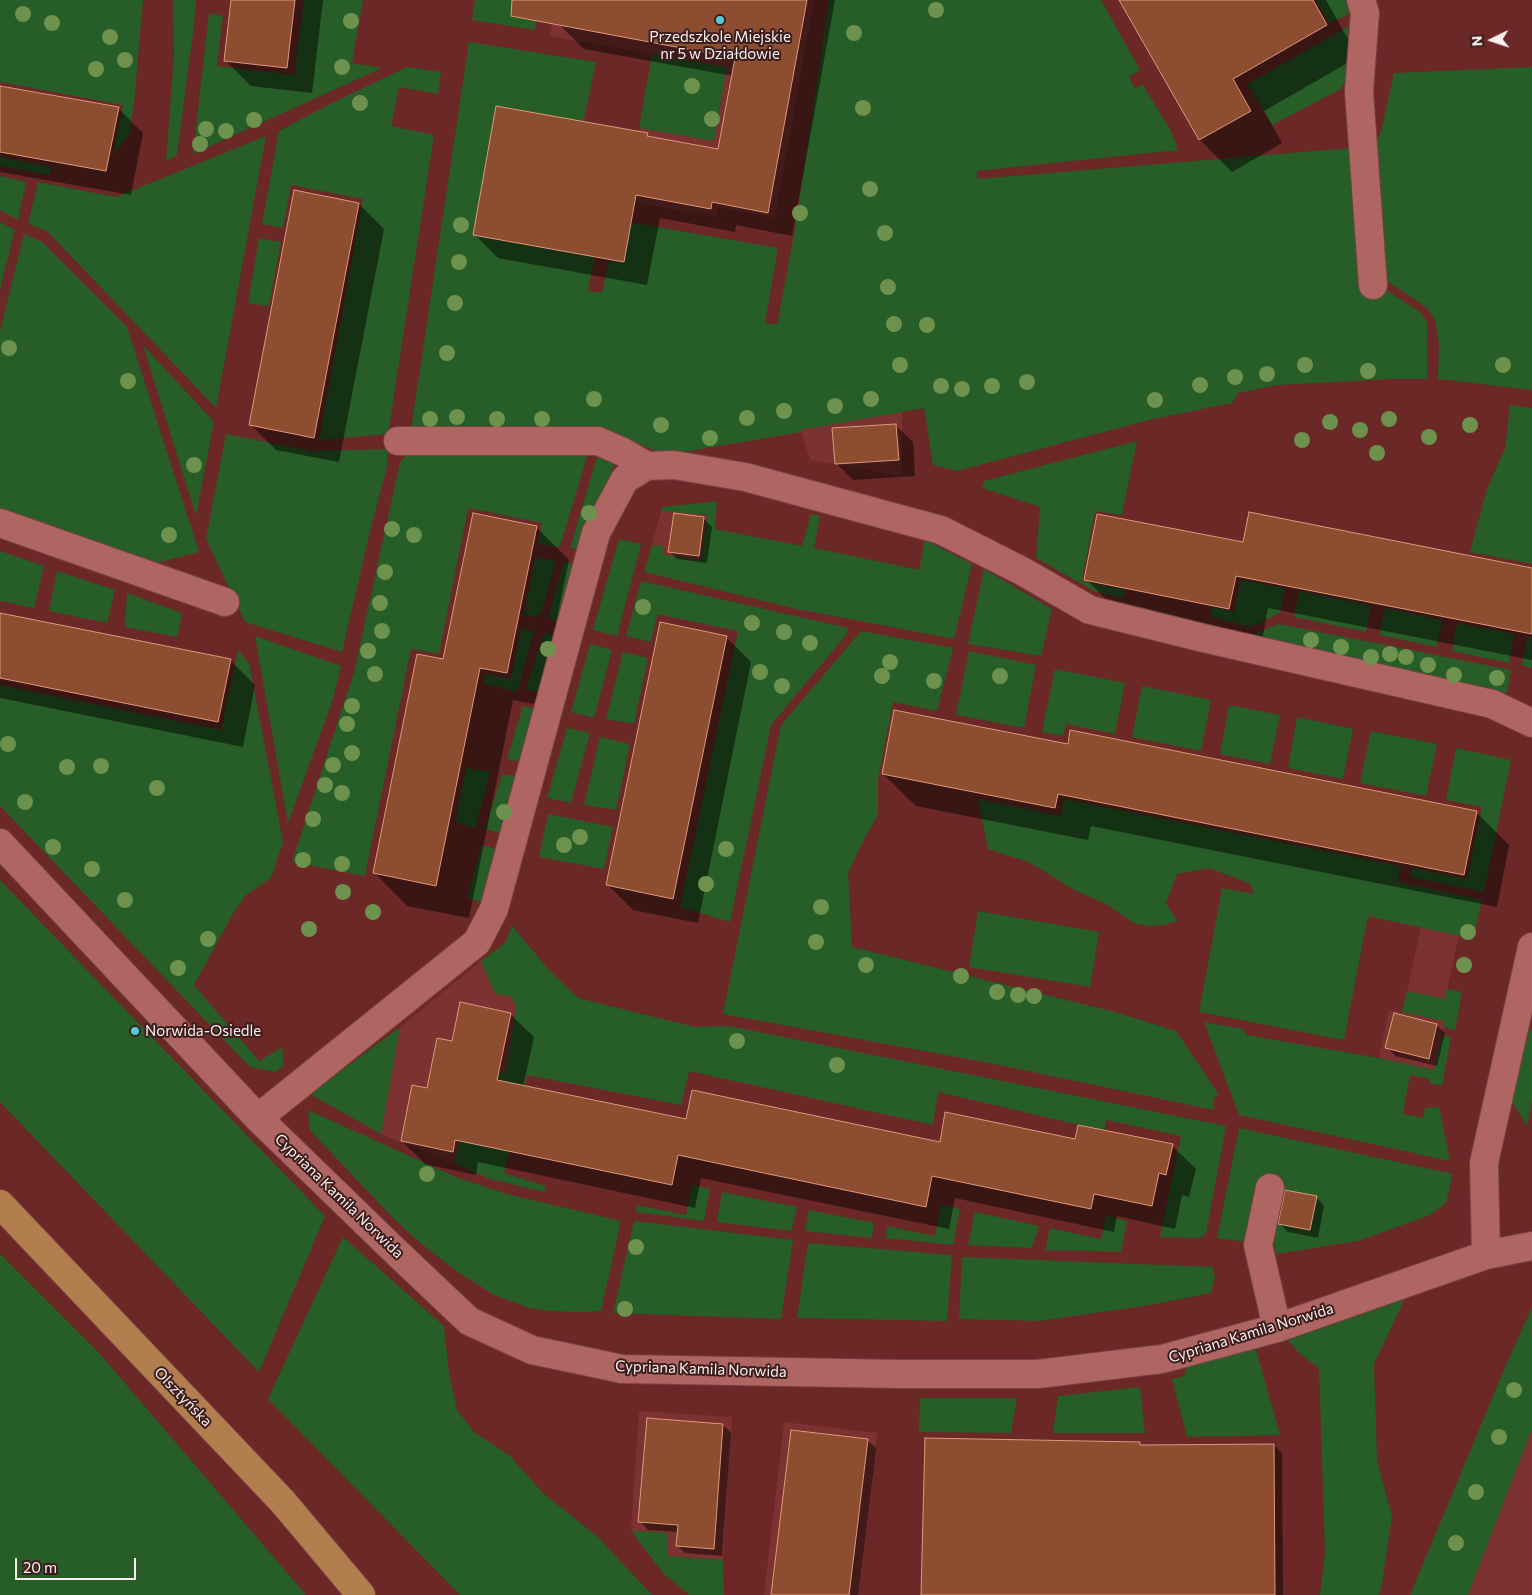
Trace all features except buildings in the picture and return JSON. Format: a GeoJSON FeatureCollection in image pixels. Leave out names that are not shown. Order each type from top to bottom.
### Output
{"type":"FeatureCollection","features":[{"type":"Feature","properties":{"kind":"main road","name":"Olsztyńska"},"geometry":{"type":"LineString","coordinates":[[0,1204],[283,1502],[361,1595]]}},
{"type":"Feature","properties":{"kind":"street"},"geometry":{"type":"LineString","coordinates":[[1361,0],[1365,13],[1359,92],[1373,285]]}},
{"type":"Feature","properties":{"kind":"street"},"geometry":{"type":"LineString","coordinates":[[398,441],[598,441],[623,452],[647,466]]}},
{"type":"Feature","properties":{"kind":"street"},"geometry":{"type":"LineString","coordinates":[[258,1118],[477,942],[494,910],[596,533],[625,479],[647,466],[674,465],[745,477],[941,530],[1022,571],[1090,610],[1203,638],[1492,704],[1532,723]]}},
{"type":"Feature","properties":{"kind":"street"},"geometry":{"type":"LineString","coordinates":[[0,523],[226,602]]}},
{"type":"Feature","properties":{"kind":"street","name":"Cypriana Kamila Norwida"},"geometry":{"type":"LineString","coordinates":[[0,843],[258,1118],[469,1321],[532,1350],[622,1369],[899,1374],[1038,1374],[1162,1360],[1278,1328],[1486,1255],[1532,1246]]}},
{"type":"Feature","properties":{"kind":"street"},"geometry":{"type":"LineString","coordinates":[[1486,1255],[1484,1163],[1532,947]]}},
{"type":"Feature","properties":{"kind":"street"},"geometry":{"type":"LineString","coordinates":[[1270,1188],[1258,1245],[1278,1328]]}},
{"type":"Feature","properties":{"kind":"shaded area"},"geometry":{"type":"Polygon","coordinates":[[[556,0],[814,0],[775,218],[718,207],[716,217],[627,201],[639,128],[714,141],[727,67],[550,36],[556,0]]]}},
{"type":"Feature","properties":{"kind":"shaded area"},"geometry":{"type":"Polygon","coordinates":[[[902,411],[902,476],[810,460],[801,430],[902,411]]]}},
{"type":"Feature","properties":{"kind":"shaded area"},"geometry":{"type":"Polygon","coordinates":[[[661,511],[707,515],[701,560],[663,555],[664,546],[652,545],[661,511]]]}},
{"type":"Feature","properties":{"kind":"shaded area"},"geometry":{"type":"Polygon","coordinates":[[[1421,927],[1459,935],[1445,999],[1407,991],[1421,927]]]}},
{"type":"Feature","properties":{"kind":"shaded area"},"geometry":{"type":"Polygon","coordinates":[[[481,961],[495,994],[511,996],[516,1007],[506,1073],[467,1114],[454,1163],[381,1134],[400,1027],[481,961]]]}},
{"type":"Feature","properties":{"kind":"shaded area"},"geometry":{"type":"Polygon","coordinates":[[[1389,1010],[1445,1021],[1434,1070],[1379,1058],[1389,1010]]]}},
{"type":"Feature","properties":{"kind":"shaded area"},"geometry":{"type":"Polygon","coordinates":[[[639,1411],[732,1417],[723,1560],[667,1556],[668,1533],[631,1531],[639,1411]]]}},
{"type":"Feature","properties":{"kind":"shaded area"},"geometry":{"type":"Polygon","coordinates":[[[784,1422],[877,1433],[858,1595],[764,1595],[784,1422]]]}},
{"type":"Feature","properties":{"kind":"shaded area"},"geometry":{"type":"Polygon","coordinates":[[[1532,1429],[1532,1595],[1468,1595],[1532,1429]]]}},
{"type":"Feature","properties":{"kind":"green space"},"geometry":{"type":"Polygon","coordinates":[[[0,0],[143,0],[134,104],[129,134],[113,156],[123,105],[0,82],[0,0]]]}},
{"type":"Feature","properties":{"kind":"green space"},"geometry":{"type":"Polygon","coordinates":[[[173,0],[196,0],[177,155],[166,161],[174,55],[173,0]]]}},
{"type":"Feature","properties":{"kind":"green space"},"geometry":{"type":"Polygon","coordinates":[[[304,0],[363,0],[352,63],[382,68],[193,154],[209,13],[223,16],[217,66],[294,75],[304,0]]]}},
{"type":"Feature","properties":{"kind":"green space"},"geometry":{"type":"Polygon","coordinates":[[[475,0],[540,0],[535,30],[472,20],[475,0]]]}},
{"type":"Feature","properties":{"kind":"green space"},"geometry":{"type":"Polygon","coordinates":[[[829,0],[1101,0],[1140,70],[1129,77],[1135,88],[1143,85],[1171,131],[1178,150],[977,171],[977,179],[1351,148],[1383,288],[1420,312],[1427,322],[1427,379],[1278,385],[1238,393],[1232,403],[1153,419],[957,471],[933,465],[924,408],[801,430],[801,432],[666,455],[596,427],[411,429],[469,42],[596,62],[583,123],[619,130],[588,291],[602,293],[617,220],[778,248],[765,323],[777,325],[795,229],[829,0]]]}},
{"type":"Feature","properties":{"kind":"green space"},"geometry":{"type":"Polygon","coordinates":[[[1316,0],[1346,0],[1349,14],[1329,23],[1316,0]]]}},
{"type":"Feature","properties":{"kind":"green space"},"geometry":{"type":"Polygon","coordinates":[[[1349,26],[1347,45],[1348,76],[1341,89],[1272,125],[1248,84],[1349,26]]]}},
{"type":"Feature","properties":{"kind":"green space"},"geometry":{"type":"Polygon","coordinates":[[[652,54],[727,67],[714,141],[639,128],[652,54]]]}},
{"type":"Feature","properties":{"kind":"green space"},"geometry":{"type":"Polygon","coordinates":[[[407,67],[441,72],[438,94],[399,87],[391,126],[434,135],[388,434],[319,440],[363,199],[291,185],[283,228],[262,224],[279,131],[407,67]]]}},
{"type":"Feature","properties":{"kind":"green space"},"geometry":{"type":"Polygon","coordinates":[[[1532,67],[1532,390],[1438,379],[1439,344],[1435,320],[1426,307],[1381,277],[1367,137],[1380,136],[1394,73],[1532,67]]]}},
{"type":"Feature","properties":{"kind":"green space"},"geometry":{"type":"Polygon","coordinates":[[[266,136],[216,408],[47,231],[28,224],[38,182],[116,197],[266,136]]]}},
{"type":"Feature","properties":{"kind":"green space"},"geometry":{"type":"Polygon","coordinates":[[[0,157],[51,167],[49,175],[0,166],[0,157]]]}},
{"type":"Feature","properties":{"kind":"green space"},"geometry":{"type":"Polygon","coordinates":[[[0,176],[26,182],[18,220],[0,210],[0,176]]]}},
{"type":"Feature","properties":{"kind":"green space"},"geometry":{"type":"Polygon","coordinates":[[[0,222],[15,230],[0,290],[0,222]]]}},
{"type":"Feature","properties":{"kind":"green space"},"geometry":{"type":"Polygon","coordinates":[[[24,234],[42,242],[127,327],[199,552],[148,565],[0,515],[0,331],[24,234]]]}},
{"type":"Feature","properties":{"kind":"green space"},"geometry":{"type":"Polygon","coordinates":[[[259,238],[281,242],[269,306],[248,303],[259,238]]]}},
{"type":"Feature","properties":{"kind":"green space"},"geometry":{"type":"Polygon","coordinates":[[[143,345],[214,422],[196,516],[143,345]]]}},
{"type":"Feature","properties":{"kind":"green space"},"geometry":{"type":"Polygon","coordinates":[[[1510,405],[1532,408],[1532,564],[1470,552],[1487,489],[1505,449],[1510,405]]]}},
{"type":"Feature","properties":{"kind":"green space"},"geometry":{"type":"Polygon","coordinates":[[[226,434],[311,451],[387,449],[387,467],[342,652],[245,622],[206,539],[226,434]]]}},
{"type":"Feature","properties":{"kind":"green space"},"geometry":{"type":"Polygon","coordinates":[[[1137,441],[1122,515],[1095,511],[1082,581],[1125,590],[1123,598],[1094,591],[1036,558],[1040,507],[982,488],[984,481],[1137,441]]]}},
{"type":"Feature","properties":{"kind":"green space"},"geometry":{"type":"Polygon","coordinates":[[[600,447],[617,456],[583,551],[570,548],[600,447]]]}},
{"type":"Feature","properties":{"kind":"green space"},"geometry":{"type":"Polygon","coordinates":[[[410,451],[588,453],[560,547],[538,544],[542,523],[468,508],[439,654],[411,649],[365,876],[292,862],[354,672],[400,462],[410,451]]]}},
{"type":"Feature","properties":{"kind":"green space"},"geometry":{"type":"Polygon","coordinates":[[[717,501],[715,529],[802,546],[811,514],[820,516],[814,548],[919,570],[925,540],[972,564],[954,639],[797,609],[644,572],[652,545],[664,546],[663,555],[701,560],[707,515],[661,511],[662,507],[717,501]]]}},
{"type":"Feature","properties":{"kind":"green space"},"geometry":{"type":"Polygon","coordinates":[[[619,539],[641,544],[617,636],[593,630],[619,539]]]}},
{"type":"Feature","properties":{"kind":"green space"},"geometry":{"type":"Polygon","coordinates":[[[0,551],[44,566],[34,608],[0,601],[0,551]]]}},
{"type":"Feature","properties":{"kind":"green space"},"geometry":{"type":"Polygon","coordinates":[[[535,558],[556,561],[541,613],[535,617],[524,614],[535,558]]]}},
{"type":"Feature","properties":{"kind":"green space"},"geometry":{"type":"Polygon","coordinates":[[[564,562],[580,566],[563,622],[548,618],[564,562]]]}},
{"type":"Feature","properties":{"kind":"green space"},"geometry":{"type":"Polygon","coordinates":[[[984,569],[1052,609],[1041,656],[968,644],[984,569]]]}},
{"type":"Feature","properties":{"kind":"green space"},"geometry":{"type":"Polygon","coordinates":[[[57,571],[115,590],[107,623],[49,611],[57,571]]]}},
{"type":"Feature","properties":{"kind":"green space"},"geometry":{"type":"Polygon","coordinates":[[[1241,580],[1285,588],[1280,613],[1250,627],[1210,617],[1212,607],[1234,612],[1241,580]]]}},
{"type":"Feature","properties":{"kind":"green space"},"geometry":{"type":"Polygon","coordinates":[[[641,581],[848,628],[846,635],[771,725],[730,922],[680,907],[738,631],[657,614],[651,642],[626,636],[641,581]]]}},
{"type":"Feature","properties":{"kind":"green space"},"geometry":{"type":"Polygon","coordinates":[[[1299,591],[1371,606],[1366,632],[1294,617],[1299,591]]]}},
{"type":"Feature","properties":{"kind":"green space"},"geometry":{"type":"Polygon","coordinates":[[[127,593],[182,613],[177,637],[125,627],[127,593]]]}},
{"type":"Feature","properties":{"kind":"green space"},"geometry":{"type":"Polygon","coordinates":[[[1385,608],[1442,620],[1437,647],[1379,635],[1385,608]]]}},
{"type":"Feature","properties":{"kind":"green space"},"geometry":{"type":"Polygon","coordinates":[[[1457,623],[1514,634],[1509,663],[1452,651],[1457,623]]]}},
{"type":"Feature","properties":{"kind":"green space"},"geometry":{"type":"Polygon","coordinates":[[[1279,624],[1511,670],[1507,693],[1252,635],[1279,624]]]}},
{"type":"Feature","properties":{"kind":"green space"},"geometry":{"type":"Polygon","coordinates":[[[521,629],[534,631],[517,692],[483,683],[485,674],[511,679],[521,629]]]}},
{"type":"Feature","properties":{"kind":"green space"},"geometry":{"type":"Polygon","coordinates":[[[861,631],[953,648],[937,711],[893,702],[878,779],[878,815],[848,873],[852,947],[1115,1012],[1176,1031],[1219,1095],[1213,1098],[1214,1110],[989,1063],[723,1014],[781,725],[861,631]]]}},
{"type":"Feature","properties":{"kind":"green space"},"geometry":{"type":"Polygon","coordinates":[[[544,633],[560,636],[543,692],[526,690],[544,633]]]}},
{"type":"Feature","properties":{"kind":"green space"},"geometry":{"type":"Polygon","coordinates":[[[255,636],[341,666],[333,699],[288,823],[255,636]]]}},
{"type":"Feature","properties":{"kind":"green space"},"geometry":{"type":"Polygon","coordinates":[[[1528,636],[1532,637],[1532,668],[1522,665],[1528,636]]]}},
{"type":"Feature","properties":{"kind":"green space"},"geometry":{"type":"Polygon","coordinates":[[[590,644],[612,650],[594,718],[571,712],[590,644]]]}},
{"type":"Feature","properties":{"kind":"green space"},"geometry":{"type":"Polygon","coordinates":[[[238,650],[249,663],[283,842],[271,878],[246,895],[234,912],[194,985],[259,1061],[282,1047],[284,1065],[276,1072],[250,1067],[0,806],[0,685],[221,730],[238,650]]]}},
{"type":"Feature","properties":{"kind":"green space"},"geometry":{"type":"Polygon","coordinates":[[[969,651],[1036,665],[1024,728],[956,715],[969,651]]]}},
{"type":"Feature","properties":{"kind":"green space"},"geometry":{"type":"Polygon","coordinates":[[[623,652],[648,658],[634,724],[606,719],[623,652]]]}},
{"type":"Feature","properties":{"kind":"green space"},"geometry":{"type":"Polygon","coordinates":[[[1055,669],[1125,683],[1115,734],[1066,724],[1063,736],[1042,732],[1055,669]]]}},
{"type":"Feature","properties":{"kind":"green space"},"geometry":{"type":"Polygon","coordinates":[[[1142,686],[1211,700],[1201,751],[1132,737],[1142,686]]]}},
{"type":"Feature","properties":{"kind":"green space"},"geometry":{"type":"Polygon","coordinates":[[[1229,705],[1280,715],[1270,764],[1220,754],[1229,705]]]}},
{"type":"Feature","properties":{"kind":"green space"},"geometry":{"type":"Polygon","coordinates":[[[523,706],[538,709],[523,762],[507,759],[523,706]]]}},
{"type":"Feature","properties":{"kind":"green space"},"geometry":{"type":"Polygon","coordinates":[[[1297,717],[1353,729],[1343,779],[1288,768],[1297,717]]]}},
{"type":"Feature","properties":{"kind":"green space"},"geometry":{"type":"Polygon","coordinates":[[[567,728],[590,733],[571,803],[547,798],[567,728]]]}},
{"type":"Feature","properties":{"kind":"green space"},"geometry":{"type":"Polygon","coordinates":[[[1371,731],[1437,744],[1426,796],[1360,783],[1371,731]]]}},
{"type":"Feature","properties":{"kind":"green space"},"geometry":{"type":"Polygon","coordinates":[[[600,737],[630,744],[616,810],[584,805],[600,737]]]}},
{"type":"Feature","properties":{"kind":"green space"},"geometry":{"type":"Polygon","coordinates":[[[1456,748],[1511,760],[1484,892],[1410,877],[1412,868],[1467,879],[1482,807],[1446,800],[1456,748]]]}},
{"type":"Feature","properties":{"kind":"green space"},"geometry":{"type":"Polygon","coordinates":[[[466,768],[490,772],[475,828],[455,822],[466,768]]]}},
{"type":"Feature","properties":{"kind":"green space"},"geometry":{"type":"Polygon","coordinates":[[[502,774],[518,777],[503,834],[485,829],[502,774]]]}},
{"type":"Feature","properties":{"kind":"green space"},"geometry":{"type":"Polygon","coordinates":[[[978,799],[1060,816],[1064,799],[1400,866],[1398,882],[1482,900],[1473,939],[1368,916],[1344,1040],[1199,1012],[1222,888],[1253,894],[1251,884],[1209,868],[1177,874],[1166,903],[1177,921],[1164,925],[1150,926],[1135,924],[1106,904],[1074,890],[1031,863],[988,849],[978,799]]]}},
{"type":"Feature","properties":{"kind":"green space"},"geometry":{"type":"Polygon","coordinates":[[[548,814],[613,827],[604,869],[539,857],[548,814]]]}},
{"type":"Feature","properties":{"kind":"green space"},"geometry":{"type":"Polygon","coordinates":[[[482,845],[500,850],[484,903],[467,898],[482,845]]]}},
{"type":"Feature","properties":{"kind":"green space"},"geometry":{"type":"Polygon","coordinates":[[[0,880],[325,1216],[259,1372],[0,1102],[0,880]]]}},
{"type":"Feature","properties":{"kind":"green space"},"geometry":{"type":"Polygon","coordinates":[[[978,911],[1099,932],[1090,987],[969,967],[978,911]]]}},
{"type":"Feature","properties":{"kind":"green space"},"geometry":{"type":"Polygon","coordinates":[[[512,926],[549,970],[578,998],[695,1027],[729,1026],[1226,1126],[1206,1234],[1199,1238],[1160,1237],[1181,1136],[1106,1120],[1105,1131],[938,1092],[933,1125],[689,1071],[681,1105],[527,1075],[504,1173],[546,1186],[544,1192],[490,1179],[454,1163],[467,1113],[490,1070],[506,1072],[516,1007],[511,996],[495,994],[481,961],[505,943],[512,926]]]}},
{"type":"Feature","properties":{"kind":"green space"},"geometry":{"type":"Polygon","coordinates":[[[1447,989],[1462,992],[1455,1030],[1444,1027],[1444,1021],[1402,1012],[1407,991],[1445,999],[1447,989]]]}},
{"type":"Feature","properties":{"kind":"green space"},"geometry":{"type":"Polygon","coordinates":[[[1204,1022],[1243,1029],[1246,1035],[1379,1058],[1434,1070],[1442,1035],[1451,1038],[1442,1086],[1430,1083],[1430,1079],[1410,1075],[1403,1114],[1423,1118],[1425,1108],[1439,1107],[1450,1161],[1239,1115],[1204,1022]]]}},
{"type":"Feature","properties":{"kind":"green space"},"geometry":{"type":"Polygon","coordinates":[[[400,1027],[381,1134],[310,1094],[400,1027]]]}},
{"type":"Feature","properties":{"kind":"green space"},"geometry":{"type":"Polygon","coordinates":[[[1529,1029],[1532,1030],[1532,1101],[1527,1126],[1512,1102],[1529,1029]]]}},
{"type":"Feature","properties":{"kind":"green space"},"geometry":{"type":"Polygon","coordinates":[[[308,1110],[458,1178],[507,1194],[621,1221],[601,1311],[551,1311],[529,1308],[494,1295],[458,1272],[419,1242],[393,1218],[322,1143],[310,1130],[308,1110]]]}},
{"type":"Feature","properties":{"kind":"green space"},"geometry":{"type":"Polygon","coordinates":[[[1239,1128],[1453,1174],[1446,1203],[1430,1215],[1358,1241],[1276,1254],[1272,1235],[1247,1242],[1217,1238],[1239,1128]]]}},
{"type":"Feature","properties":{"kind":"green space"},"geometry":{"type":"Polygon","coordinates":[[[692,1185],[710,1189],[704,1221],[636,1212],[637,1205],[686,1215],[692,1185]]]}},
{"type":"Feature","properties":{"kind":"green space"},"geometry":{"type":"Polygon","coordinates":[[[722,1192],[797,1207],[791,1231],[717,1222],[722,1192]]]}},
{"type":"Feature","properties":{"kind":"green space"},"geometry":{"type":"Polygon","coordinates":[[[941,1205],[960,1209],[953,1245],[886,1238],[887,1226],[935,1236],[941,1205]]]}},
{"type":"Feature","properties":{"kind":"green space"},"geometry":{"type":"Polygon","coordinates":[[[809,1210],[874,1223],[872,1238],[805,1231],[809,1210]]]}},
{"type":"Feature","properties":{"kind":"green space"},"geometry":{"type":"Polygon","coordinates":[[[975,1212],[1039,1226],[1032,1248],[968,1245],[975,1212]]]}},
{"type":"Feature","properties":{"kind":"green space"},"geometry":{"type":"Polygon","coordinates":[[[1106,1216],[1127,1221],[1121,1252],[1045,1250],[1050,1228],[1101,1239],[1106,1216]]]}},
{"type":"Feature","properties":{"kind":"green space"},"geometry":{"type":"Polygon","coordinates":[[[634,1221],[793,1240],[781,1319],[613,1313],[634,1221]]]}},
{"type":"Feature","properties":{"kind":"green space"},"geometry":{"type":"Polygon","coordinates":[[[343,1237],[444,1326],[449,1373],[457,1410],[474,1432],[510,1456],[543,1493],[598,1537],[652,1595],[460,1595],[268,1399],[343,1237]]]}},
{"type":"Feature","properties":{"kind":"green space"},"geometry":{"type":"Polygon","coordinates":[[[808,1243],[952,1255],[947,1321],[797,1318],[808,1243]]]}},
{"type":"Feature","properties":{"kind":"green space"},"geometry":{"type":"Polygon","coordinates":[[[0,1254],[100,1354],[306,1595],[0,1595],[0,1254]]]}},
{"type":"Feature","properties":{"kind":"green space"},"geometry":{"type":"Polygon","coordinates":[[[962,1257],[1213,1267],[1215,1278],[1211,1293],[1150,1305],[1039,1321],[959,1319],[962,1257]]]}},
{"type":"Feature","properties":{"kind":"green space"},"geometry":{"type":"Polygon","coordinates":[[[1408,1292],[1374,1364],[1377,1461],[1392,1516],[1381,1590],[1378,1595],[1320,1595],[1325,1552],[1319,1368],[1300,1354],[1280,1332],[1408,1292]]]}},
{"type":"Feature","properties":{"kind":"green space"},"geometry":{"type":"Polygon","coordinates":[[[1532,1307],[1532,1429],[1468,1595],[1410,1595],[1509,1358],[1532,1307]]]}},
{"type":"Feature","properties":{"kind":"green space"},"geometry":{"type":"Polygon","coordinates":[[[1251,1332],[1280,1435],[1187,1437],[1172,1379],[1184,1376],[1195,1343],[1251,1332]]]}},
{"type":"Feature","properties":{"kind":"green space"},"geometry":{"type":"Polygon","coordinates":[[[1140,1387],[1145,1433],[1053,1433],[1058,1396],[1140,1387]]]}},
{"type":"Feature","properties":{"kind":"green space"},"geometry":{"type":"Polygon","coordinates":[[[920,1398],[1017,1398],[1011,1433],[919,1432],[920,1398]]]}},
{"type":"Feature","properties":{"kind":"green space"},"geometry":{"type":"Polygon","coordinates":[[[631,1531],[668,1533],[667,1556],[723,1560],[724,1595],[689,1595],[664,1574],[631,1531]]]}},
{"type":"Feature","properties":{"kind":"place","name":"Przedszkole Miejskie nr 5 w Działdowie"},"geometry":{"type":"Point","coordinates":[720,20]}},
{"type":"Feature","properties":{"kind":"place","name":"Norwida-Osiedle"},"geometry":{"type":"Point","coordinates":[135,1031]}}]}
